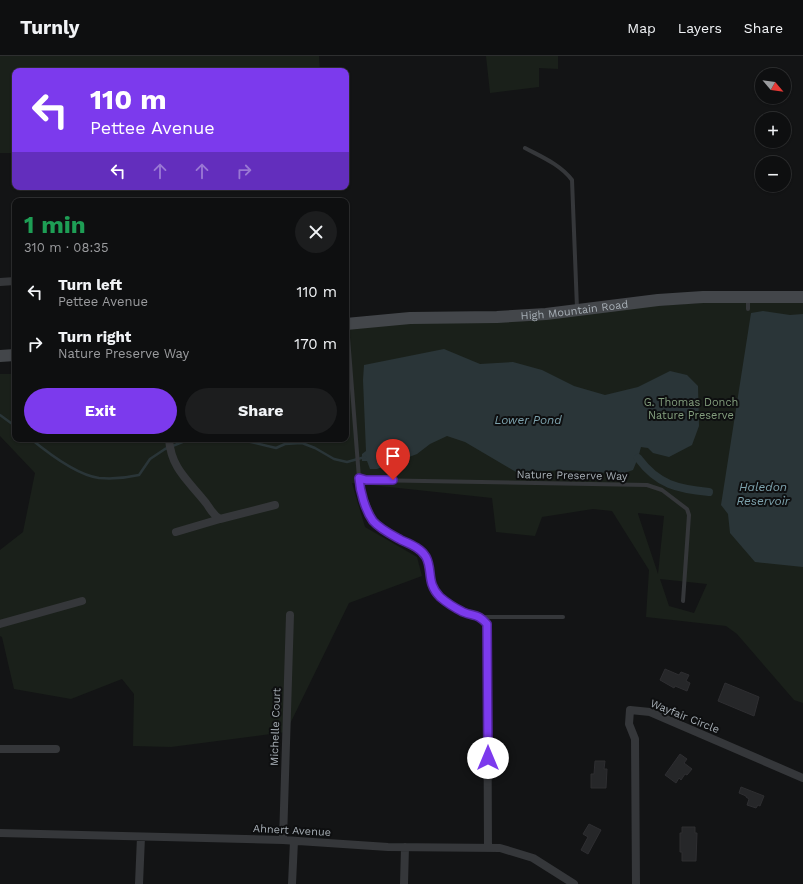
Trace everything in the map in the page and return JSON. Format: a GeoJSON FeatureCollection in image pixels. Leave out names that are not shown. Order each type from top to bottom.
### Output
{"type":"FeatureCollection","features":[{"type":"Feature","properties":{"kind":"main road","name":"High Mountain Road"},"geometry":{"type":"LineString","coordinates":[[349,324],[410,318],[497,317],[546,314],[658,300],[703,297],[748,303],[803,297]]}},
{"type":"Feature","properties":{"kind":"main road"},"geometry":{"type":"LineString","coordinates":[[0,356],[12,355]]}},
{"type":"Feature","properties":{"kind":"street"},"geometry":{"type":"LineString","coordinates":[[0,282],[12,281]]}},
{"type":"Feature","properties":{"kind":"street"},"geometry":{"type":"LineString","coordinates":[[169,444],[174,463],[183,477],[206,503],[214,515],[220,519]]}},
{"type":"Feature","properties":{"kind":"street"},"geometry":{"type":"LineString","coordinates":[[359,478],[362,493],[373,521],[385,531],[421,551],[426,558],[432,585],[439,596],[450,605],[464,612],[481,617],[487,624],[488,848]]}},
{"type":"Feature","properties":{"kind":"street"},"geometry":{"type":"LineString","coordinates":[[176,532],[275,505]]}},
{"type":"Feature","properties":{"kind":"street"},"geometry":{"type":"LineString","coordinates":[[0,624],[82,601]]}},
{"type":"Feature","properties":{"kind":"street","name":"Michelle Court"},"geometry":{"type":"LineString","coordinates":[[283,840],[290,615]]}},
{"type":"Feature","properties":{"kind":"street","name":"Wayfair Circle"},"geometry":{"type":"LineString","coordinates":[[636,884],[635,739],[629,724],[630,710],[650,712],[803,778]]}},
{"type":"Feature","properties":{"kind":"street"},"geometry":{"type":"LineString","coordinates":[[0,749],[56,749]]}},
{"type":"Feature","properties":{"kind":"street","name":"Ahnert Avenue"},"geometry":{"type":"LineString","coordinates":[[0,833],[283,840],[405,847],[500,848],[533,858],[574,884]]}},
{"type":"Feature","properties":{"kind":"street"},"geometry":{"type":"LineString","coordinates":[[139,884],[141,837]]}},
{"type":"Feature","properties":{"kind":"street"},"geometry":{"type":"LineString","coordinates":[[292,884],[294,841]]}},
{"type":"Feature","properties":{"kind":"street"},"geometry":{"type":"LineString","coordinates":[[404,884],[405,847]]}},
{"type":"Feature","properties":{"kind":"lane"},"geometry":{"type":"LineString","coordinates":[[525,148],[553,163],[566,173],[572,180],[577,310]]}},
{"type":"Feature","properties":{"kind":"lane"},"geometry":{"type":"LineString","coordinates":[[349,363],[359,478]]}},
{"type":"Feature","properties":{"kind":"lane","name":"Nature Preserve Way"},"geometry":{"type":"LineString","coordinates":[[359,478],[366,480],[647,485],[662,490],[687,508],[688,515],[683,601]]}},
{"type":"Feature","properties":{"kind":"lane"},"geometry":{"type":"LineString","coordinates":[[481,617],[563,617]]}},
{"type":"Feature","properties":{"kind":"green space"},"geometry":{"type":"Polygon","coordinates":[[[0,56],[319,56],[320,68],[12,68],[12,153],[0,153],[0,56]]]}},
{"type":"Feature","properties":{"kind":"green space"},"geometry":{"type":"Polygon","coordinates":[[[486,56],[558,56],[558,69],[539,68],[539,87],[490,93],[486,56]]]}},
{"type":"Feature","properties":{"kind":"green space","name":"G. Thomas Donch Nature Preserve"},"geometry":{"type":"Polygon","coordinates":[[[803,297],[803,703],[794,700],[737,634],[726,626],[646,617],[649,570],[612,511],[593,509],[542,517],[535,536],[496,532],[492,498],[352,483],[365,527],[417,557],[422,576],[349,603],[286,732],[171,747],[133,746],[134,694],[122,679],[71,699],[14,689],[2,637],[0,636],[0,550],[23,532],[35,473],[0,436],[0,374],[12,374],[12,442],[349,442],[349,324],[803,297]],[[638,513],[658,574],[664,516],[638,513]],[[660,579],[669,606],[694,613],[707,584],[660,579]]]}},
{"type":"Feature","properties":{"kind":"water","name":"Haledon Reservoir"},"geometry":{"type":"Polygon","coordinates":[[[763,311],[790,315],[803,314],[803,567],[755,562],[730,533],[728,514],[721,505],[751,313],[763,311]]]}},
{"type":"Feature","properties":{"kind":"water","name":"Lower Pond"},"geometry":{"type":"Polygon","coordinates":[[[444,349],[480,364],[513,362],[542,370],[574,386],[605,395],[638,387],[670,371],[687,375],[698,386],[699,426],[692,445],[669,457],[653,453],[648,448],[641,447],[633,470],[621,474],[569,470],[516,472],[465,442],[447,436],[430,444],[417,454],[377,469],[370,469],[367,461],[362,461],[362,454],[366,451],[363,380],[364,365],[444,349]]]}},
{"type":"Feature","properties":{"kind":"building"},"geometry":{"type":"Polygon","coordinates":[[[665,669],[679,675],[681,672],[689,675],[686,681],[690,683],[687,691],[675,686],[674,688],[660,680],[665,669]]]}},
{"type":"Feature","properties":{"kind":"building"},"geometry":{"type":"Polygon","coordinates":[[[725,683],[759,697],[754,716],[718,701],[725,683]]]}},
{"type":"Feature","properties":{"kind":"building"},"geometry":{"type":"Polygon","coordinates":[[[680,754],[687,759],[684,763],[692,769],[687,775],[685,774],[681,780],[679,778],[676,783],[665,775],[680,754]]]}},
{"type":"Feature","properties":{"kind":"building"},"geometry":{"type":"Polygon","coordinates":[[[595,761],[605,761],[604,769],[607,769],[606,788],[591,788],[591,774],[594,774],[595,761]]]}},
{"type":"Feature","properties":{"kind":"building"},"geometry":{"type":"Polygon","coordinates":[[[741,787],[764,796],[760,806],[758,805],[756,808],[747,805],[749,799],[739,793],[741,787]]]}},
{"type":"Feature","properties":{"kind":"building"},"geometry":{"type":"Polygon","coordinates":[[[589,824],[601,830],[588,854],[581,850],[588,837],[583,834],[589,824]]]}},
{"type":"Feature","properties":{"kind":"building"},"geometry":{"type":"Polygon","coordinates":[[[682,827],[695,827],[695,833],[697,833],[696,861],[682,861],[682,852],[680,852],[680,833],[682,833],[682,827]]]}},
{"type":"Feature","properties":{"kind":"waterway"},"geometry":{"type":"LineString","coordinates":[[0,415],[12,424]]}},
{"type":"Feature","properties":{"kind":"waterway"},"geometry":{"type":"LineString","coordinates":[[35,442],[54,457],[72,468],[81,473],[99,478],[124,478],[139,475],[150,459],[165,449],[182,442]]}},
{"type":"Feature","properties":{"kind":"waterway"},"geometry":{"type":"LineString","coordinates":[[251,442],[276,448],[285,444],[302,443],[315,448],[334,459],[347,462],[365,457]]}},
{"type":"Feature","properties":{"kind":"waterway"},"geometry":{"type":"LineString","coordinates":[[638,458],[653,474],[669,484],[709,492]]}},
{"type":"Feature","properties":{"kind":"route"},"geometry":{"type":"LineString","coordinates":[[393,480],[366,480],[359,478],[360,488],[373,521],[385,531],[421,551],[426,558],[432,585],[439,596],[450,605],[464,612],[481,617],[487,624],[488,758]]}}]}
